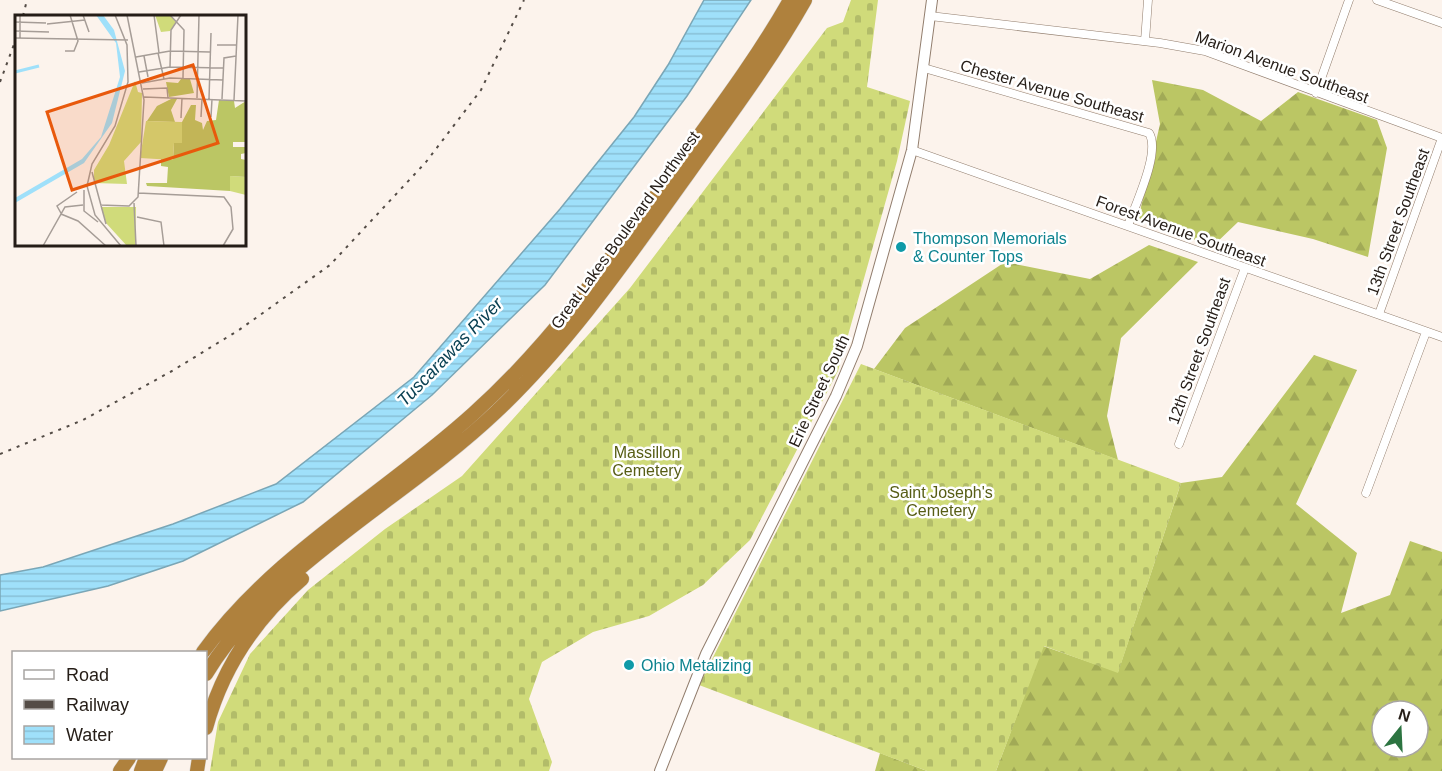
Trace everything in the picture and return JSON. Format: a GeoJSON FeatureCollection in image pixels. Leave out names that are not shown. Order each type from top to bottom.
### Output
{"type":"FeatureCollection","features":[{"type":"Feature","properties":{"kind":"highway"},"geometry":{"type":"LineString","coordinates":[[769,35],[783,0]]}},
{"type":"Feature","properties":{"kind":"highway","name":"Great Lakes Boulevard Northwest"},"geometry":{"type":"LineString","coordinates":[[204,651],[248,599],[311,543],[451,434],[499,390],[544,342],[606,266],[769,35],[790,0]]}},
{"type":"Feature","properties":{"kind":"highway","name":"Great Lakes Boulevard Northwest"},"geometry":{"type":"LineString","coordinates":[[207,673],[236,632],[268,597],[305,564],[383,504],[496,411],[563,343],[600,296],[748,89],[805,0]]}},
{"type":"Feature","properties":{"kind":"highway"},"geometry":{"type":"LineString","coordinates":[[207,725],[225,675],[251,633],[296,584],[369,521],[383,504]]}},
{"type":"Feature","properties":{"kind":"highway"},"geometry":{"type":"LineString","coordinates":[[198,651],[230,610],[260,579],[311,543]]}},
{"type":"Feature","properties":{"kind":"main road","name":"Erie Street South"},"geometry":{"type":"LineString","coordinates":[[660,771],[706,654],[849,366],[869,310],[912,150],[932,0]]}},
{"type":"Feature","properties":{"kind":"street"},"geometry":{"type":"LineString","coordinates":[[1145,41],[1148,0]]}},
{"type":"Feature","properties":{"kind":"street"},"geometry":{"type":"LineString","coordinates":[[1316,93],[1349,0]]}},
{"type":"Feature","properties":{"kind":"street"},"geometry":{"type":"LineString","coordinates":[[1377,0],[1442,23]]}},
{"type":"Feature","properties":{"kind":"street","name":"Marion Avenue Southeast"},"geometry":{"type":"LineString","coordinates":[[930,16],[1145,41],[1205,51],[1442,138]]}},
{"type":"Feature","properties":{"kind":"street","name":"Chester Avenue Southeast"},"geometry":{"type":"LineString","coordinates":[[924,68],[1149,133],[1152,141],[1149,165],[1128,226]]}},
{"type":"Feature","properties":{"kind":"street","name":"13th Street Southeast"},"geometry":{"type":"LineString","coordinates":[[1378,314],[1442,138]]}},
{"type":"Feature","properties":{"kind":"street","name":"Forest Avenue Southeast"},"geometry":{"type":"LineString","coordinates":[[912,150],[1442,337]]}},
{"type":"Feature","properties":{"kind":"street","name":"12th Street Southeast"},"geometry":{"type":"LineString","coordinates":[[1179,444],[1245,268]]}},
{"type":"Feature","properties":{"kind":"street"},"geometry":{"type":"LineString","coordinates":[[1366,493],[1426,332]]}},
{"type":"Feature","properties":{"kind":"green space","name":"Massillon Cemetery"},"geometry":{"type":"Polygon","coordinates":[[[851,0],[878,0],[867,87],[910,101],[897,161],[838,371],[750,540],[703,585],[649,616],[593,632],[542,662],[529,699],[552,762],[549,771],[210,771],[218,722],[250,654],[308,590],[385,529],[462,476],[630,288],[827,28],[843,22],[851,0]]]}},
{"type":"Feature","properties":{"kind":"green space"},"geometry":{"type":"Polygon","coordinates":[[[1152,80],[1203,90],[1261,121],[1298,92],[1377,120],[1387,148],[1368,257],[1313,239],[1238,222],[1213,246],[1138,220],[1160,124],[1152,80]]]}},
{"type":"Feature","properties":{"kind":"green space"},"geometry":{"type":"Polygon","coordinates":[[[1149,245],[1198,262],[1121,338],[1107,416],[1118,460],[874,369],[905,328],[1005,262],[1090,279],[1149,245]]]}},
{"type":"Feature","properties":{"kind":"green space"},"geometry":{"type":"Polygon","coordinates":[[[1314,355],[1357,370],[1296,504],[1357,553],[1341,613],[1390,595],[1410,541],[1442,552],[1442,771],[996,771],[1043,646],[1118,672],[1181,483],[1222,477],[1314,355]]]}},
{"type":"Feature","properties":{"kind":"green space","name":"Saint Joseph's Cemetery"},"geometry":{"type":"Polygon","coordinates":[[[861,364],[1181,483],[1118,673],[1044,646],[996,771],[927,771],[699,685],[861,364]]]}},
{"type":"Feature","properties":{"kind":"green space"},"geometry":{"type":"Polygon","coordinates":[[[880,753],[927,771],[875,771],[880,753]]]}},
{"type":"Feature","properties":{"kind":"water","name":"Tuscarawas River"},"geometry":{"type":"Polygon","coordinates":[[[704,0],[751,0],[687,96],[545,285],[432,395],[303,502],[183,561],[108,586],[0,611],[0,575],[43,567],[173,524],[276,484],[414,377],[560,209],[634,117],[668,65],[704,0]]]}},
{"type":"Feature","properties":{"kind":"railway"},"geometry":{"type":"LineString","coordinates":[[23,15],[27,0]]}},
{"type":"Feature","properties":{"kind":"railway"},"geometry":{"type":"LineString","coordinates":[[0,454],[83,420],[172,371],[239,330],[330,265],[426,162],[481,90],[524,0]]}},
{"type":"Feature","properties":{"kind":"railway"},"geometry":{"type":"LineString","coordinates":[[0,82],[15,42]]}},
{"type":"Feature","properties":{"kind":"place","name":"Thompson Memorials & Counter Tops"},"geometry":{"type":"Point","coordinates":[901,247]}},
{"type":"Feature","properties":{"kind":"place","name":"Ohio Metalizing"},"geometry":{"type":"Point","coordinates":[629,665]}}]}
